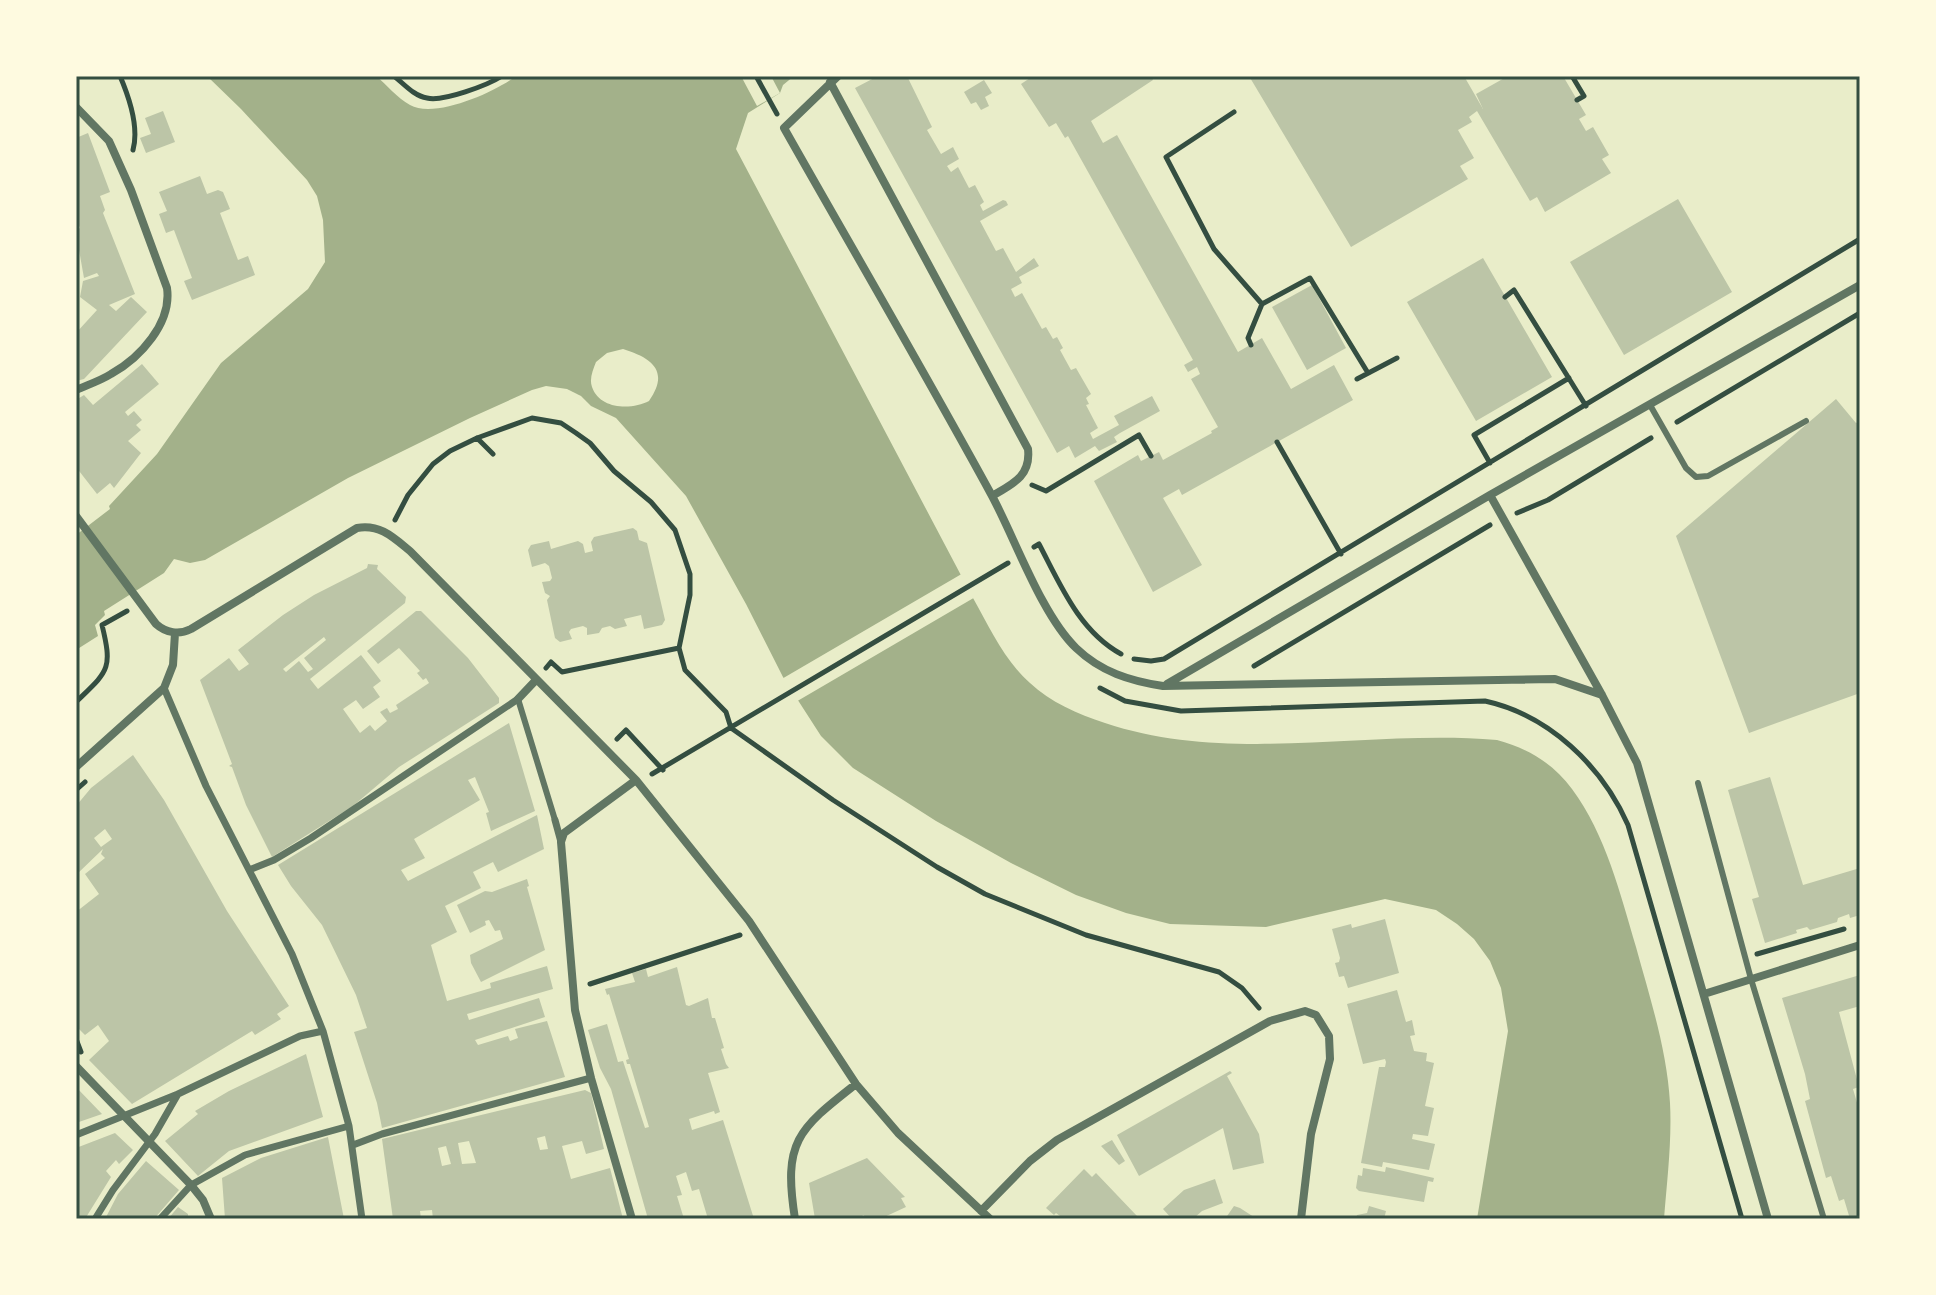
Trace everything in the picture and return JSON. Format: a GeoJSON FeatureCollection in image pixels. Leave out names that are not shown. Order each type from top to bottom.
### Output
{"type":"FeatureCollection","features":[{"type":"Feature","properties":{"kind":"street"},"geometry":{"type":"LineString","coordinates":[[992,496],[1019,479],[1027,467],[1028,449],[834,79],[784,128],[992,496],[1049,610],[1076,647],[1106,671],[1135,682],[1163,686],[1555,679],[1602,695]]}},
{"type":"Feature","properties":{"kind":"street"},"geometry":{"type":"LineString","coordinates":[[76,107],[109,141],[167,288],[169,302],[163,320],[151,338],[113,374],[76,390]]}},
{"type":"Feature","properties":{"kind":"street"},"geometry":{"type":"LineString","coordinates":[[1163,686],[1490,495],[1860,285]]}},
{"type":"Feature","properties":{"kind":"street"},"geometry":{"type":"LineString","coordinates":[[1490,495],[1637,763],[1768,1219]]}},
{"type":"Feature","properties":{"kind":"street"},"geometry":{"type":"LineString","coordinates":[[77,517],[162,630],[175,633],[191,629],[357,528],[374,528],[391,535],[636,780],[755,931],[856,1084],[898,1133],[990,1219]]}},
{"type":"Feature","properties":{"kind":"street"},"geometry":{"type":"LineString","coordinates":[[76,767],[164,688],[173,665],[175,633]]}},
{"type":"Feature","properties":{"kind":"street"},"geometry":{"type":"LineString","coordinates":[[249,870],[274,860],[311,838],[518,699],[536,680]]}},
{"type":"Feature","properties":{"kind":"street"},"geometry":{"type":"LineString","coordinates":[[164,688],[206,786],[292,954],[323,1031],[353,1145],[362,1219]]}},
{"type":"Feature","properties":{"kind":"street"},"geometry":{"type":"LineString","coordinates":[[561,842],[564,833],[636,780]]}},
{"type":"Feature","properties":{"kind":"street"},"geometry":{"type":"LineString","coordinates":[[555,820],[561,842],[575,1010],[591,1078],[632,1219]]}},
{"type":"Feature","properties":{"kind":"street"},"geometry":{"type":"LineString","coordinates":[[1704,994],[1860,945]]}},
{"type":"Feature","properties":{"kind":"street"},"geometry":{"type":"LineString","coordinates":[[981,1211],[1030,1161],[1057,1140],[1270,1021],[1305,1011],[1316,1015],[1329,1036],[1330,1059],[1311,1134],[1301,1219]]}},
{"type":"Feature","properties":{"kind":"street"},"geometry":{"type":"LineString","coordinates":[[76,1135],[178,1094],[300,1036],[323,1031]]}},
{"type":"Feature","properties":{"kind":"street"},"geometry":{"type":"LineString","coordinates":[[76,1066],[191,1185],[203,1200],[211,1219]]}},
{"type":"Feature","properties":{"kind":"street"},"geometry":{"type":"LineString","coordinates":[[353,1145],[382,1134],[591,1078]]}},
{"type":"Feature","properties":{"kind":"street"},"geometry":{"type":"LineString","coordinates":[[795,1219],[790,1178],[793,1148],[811,1121],[856,1084]]}},
{"type":"Feature","properties":{"kind":"street"},"geometry":{"type":"LineString","coordinates":[[95,1219],[178,1094]]}},
{"type":"Feature","properties":{"kind":"street"},"geometry":{"type":"LineString","coordinates":[[160,1219],[191,1185],[245,1155],[349,1126]]}},
{"type":"Feature","properties":{"kind":"lane"},"geometry":{"type":"LineString","coordinates":[[76,266],[76,288]]}},
{"type":"Feature","properties":{"kind":"lane"},"geometry":{"type":"LineString","coordinates":[[1650,405],[1686,468],[1696,477],[1708,476],[1806,421]]}},
{"type":"Feature","properties":{"kind":"lane"},"geometry":{"type":"LineString","coordinates":[[518,699],[555,820]]}},
{"type":"Feature","properties":{"kind":"lane"},"geometry":{"type":"LineString","coordinates":[[1698,783],[1751,979],[1824,1219]]}},
{"type":"Feature","properties":{"kind":"path"},"geometry":{"type":"LineString","coordinates":[[120,76],[132,115],[135,145],[124,174]]}},
{"type":"Feature","properties":{"kind":"path"},"geometry":{"type":"LineString","coordinates":[[394,76],[419,96],[433,99],[484,85],[502,76]]}},
{"type":"Feature","properties":{"kind":"path"},"geometry":{"type":"LineString","coordinates":[[756,76],[769,99]]}},
{"type":"Feature","properties":{"kind":"path"},"geometry":{"type":"LineString","coordinates":[[1572,76],[1584,96],[1577,100]]}},
{"type":"Feature","properties":{"kind":"path"},"geometry":{"type":"LineString","coordinates":[[1234,112],[1166,157],[1214,249],[1262,304]]}},
{"type":"Feature","properties":{"kind":"path"},"geometry":{"type":"LineString","coordinates":[[1021,555],[1039,544],[1089,629],[1119,653],[1136,660],[1164,659],[1860,239]]}},
{"type":"Feature","properties":{"kind":"path"},"geometry":{"type":"LineString","coordinates":[[1251,345],[1248,338],[1262,304],[1310,278],[1368,373]]}},
{"type":"Feature","properties":{"kind":"path"},"geometry":{"type":"LineString","coordinates":[[1505,297],[1514,290],[1586,406]]}},
{"type":"Feature","properties":{"kind":"path"},"geometry":{"type":"LineString","coordinates":[[1223,685],[1482,529],[1548,500],[1860,313]]}},
{"type":"Feature","properties":{"kind":"path"},"geometry":{"type":"LineString","coordinates":[[1357,379],[1397,358]]}},
{"type":"Feature","properties":{"kind":"path"},"geometry":{"type":"LineString","coordinates":[[1490,463],[1474,435],[1569,378]]}},
{"type":"Feature","properties":{"kind":"path"},"geometry":{"type":"LineString","coordinates":[[391,535],[396,514],[420,477],[450,451],[532,418],[561,423],[590,443],[614,471],[651,502],[675,530],[690,574],[690,595],[679,648],[685,670],[726,712],[731,728],[833,800],[985,894],[1086,935],[1219,972],[1242,988],[1270,1021]]}},
{"type":"Feature","properties":{"kind":"path"},"geometry":{"type":"LineString","coordinates":[[1019,479],[1046,491],[1139,435],[1151,456]]}},
{"type":"Feature","properties":{"kind":"path"},"geometry":{"type":"LineString","coordinates":[[477,438],[493,454]]}},
{"type":"Feature","properties":{"kind":"path"},"geometry":{"type":"LineString","coordinates":[[1277,442],[1341,554]]}},
{"type":"Feature","properties":{"kind":"path"},"geometry":{"type":"LineString","coordinates":[[636,780],[663,770],[1000,568]]}},
{"type":"Feature","properties":{"kind":"path"},"geometry":{"type":"LineString","coordinates":[[76,702],[96,682],[108,664],[108,638],[102,625],[142,603]]}},
{"type":"Feature","properties":{"kind":"path"},"geometry":{"type":"LineString","coordinates":[[536,680],[551,662],[562,672],[679,648]]}},
{"type":"Feature","properties":{"kind":"path"},"geometry":{"type":"LineString","coordinates":[[1095,684],[1106,693],[1125,701],[1181,711],[1485,701],[1528,718],[1566,742],[1603,781],[1618,802],[1628,825],[1742,1219]]}},
{"type":"Feature","properties":{"kind":"path"},"geometry":{"type":"LineString","coordinates":[[1745,957],[1846,928]]}},
{"type":"Feature","properties":{"kind":"path"},"geometry":{"type":"LineString","coordinates":[[573,989],[755,931]]}},
{"type":"Feature","properties":{"kind":"shaded area"},"geometry":{"type":"Polygon","coordinates":[[[207,76],[376,76],[410,105],[434,109],[480,96],[516,76],[794,76],[783,85],[780,93],[748,113],[736,149],[985,621],[1005,654],[1030,683],[1065,707],[1105,723],[1153,735],[1201,742],[1497,740],[1539,758],[1572,789],[1594,826],[1611,865],[1662,1044],[1670,1117],[1664,1219],[1477,1219],[1508,1031],[1501,988],[1490,961],[1474,939],[1436,910],[1385,899],[1266,927],[1170,924],[1126,913],[1076,895],[936,821],[853,768],[821,736],[783,677],[686,496],[616,418],[591,406],[567,389],[546,386],[532,390],[470,418],[348,478],[205,560],[190,563],[174,559],[164,573],[104,611],[105,615],[95,625],[98,636],[76,650],[76,535],[110,509],[109,506],[157,454],[221,363],[308,289],[325,262],[323,220],[317,196],[307,180],[207,76]],[[623,349],[607,353],[596,362],[591,384],[596,395],[609,404],[626,407],[642,404],[649,401],[655,391],[658,374],[650,361],[623,349]]]}},
{"type":"Feature","properties":{"kind":"pier"},"geometry":{"type":"Polygon","coordinates":[[[741,76],[771,76],[780,93],[757,106],[741,76]]]}},
{"type":"Feature","properties":{"kind":"pier"},"geometry":{"type":"Polygon","coordinates":[[[965,572],[977,596],[794,703],[780,680],[965,572]]]}},
{"type":"Feature","properties":{"kind":"building"},"geometry":{"type":"Polygon","coordinates":[[[878,76],[907,76],[932,127],[927,130],[941,154],[953,147],[959,159],[947,166],[951,172],[958,167],[969,188],[975,185],[984,202],[980,205],[983,211],[1006,201],[1008,205],[980,221],[996,251],[1003,248],[1016,272],[1034,258],[1039,266],[1019,277],[1022,283],[1011,289],[1015,297],[1022,293],[1042,329],[1046,327],[1053,339],[1057,337],[1071,370],[1076,368],[1091,394],[1086,398],[1089,404],[1086,405],[1098,428],[1090,433],[1093,439],[1119,425],[1114,416],[1152,396],[1160,411],[1120,433],[1114,437],[1117,442],[1099,451],[1095,446],[1075,458],[1069,446],[1057,453],[855,88],[878,76]]]}},
{"type":"Feature","properties":{"kind":"building"},"geometry":{"type":"Polygon","coordinates":[[[1033,76],[1151,76],[1153,80],[1091,121],[1103,143],[1117,135],[1238,352],[1262,338],[1291,389],[1334,365],[1353,400],[1182,495],[1179,489],[1163,498],[1202,565],[1153,592],[1094,481],[1138,455],[1141,461],[1159,452],[1163,460],[1218,427],[1191,379],[1200,374],[1197,367],[1188,372],[1184,365],[1193,360],[1068,136],[1065,138],[1056,123],[1049,127],[1021,84],[1033,76]]]}},
{"type":"Feature","properties":{"kind":"building"},"geometry":{"type":"Polygon","coordinates":[[[1249,76],[1464,76],[1483,109],[1476,94],[1508,76],[1563,76],[1586,115],[1579,119],[1586,131],[1593,127],[1609,155],[1602,159],[1611,173],[1545,212],[1537,197],[1530,201],[1477,111],[1469,117],[1472,122],[1458,130],[1474,158],[1460,166],[1468,179],[1351,247],[1249,76]]]}},
{"type":"Feature","properties":{"kind":"building"},"geometry":{"type":"Polygon","coordinates":[[[984,80],[992,93],[985,97],[989,106],[981,110],[976,102],[971,104],[964,92],[984,80]]]}},
{"type":"Feature","properties":{"kind":"building"},"geometry":{"type":"Polygon","coordinates":[[[163,111],[175,142],[146,153],[140,138],[151,134],[145,118],[163,111]]]}},
{"type":"Feature","properties":{"kind":"building"},"geometry":{"type":"Polygon","coordinates":[[[88,133],[110,192],[100,196],[105,210],[103,213],[135,294],[109,305],[116,311],[131,297],[147,312],[84,379],[76,381],[76,333],[97,310],[80,297],[83,281],[99,276],[97,273],[84,278],[76,233],[80,228],[76,217],[76,138],[88,133]]]}},
{"type":"Feature","properties":{"kind":"building"},"geometry":{"type":"Polygon","coordinates":[[[200,176],[207,194],[218,190],[223,192],[230,209],[220,213],[238,260],[248,256],[255,275],[192,300],[184,281],[192,278],[174,230],[166,233],[159,214],[167,211],[159,192],[200,176]]]}},
{"type":"Feature","properties":{"kind":"building"},"geometry":{"type":"Polygon","coordinates":[[[1678,199],[1732,292],[1624,355],[1570,262],[1678,199]]]}},
{"type":"Feature","properties":{"kind":"building"},"geometry":{"type":"Polygon","coordinates":[[[1483,258],[1552,377],[1476,421],[1407,302],[1483,258]]]}},
{"type":"Feature","properties":{"kind":"building"},"geometry":{"type":"Polygon","coordinates":[[[1312,285],[1346,348],[1307,370],[1272,307],[1312,285]]]}},
{"type":"Feature","properties":{"kind":"building"},"geometry":{"type":"Polygon","coordinates":[[[142,364],[159,384],[125,412],[128,416],[134,411],[142,420],[136,425],[141,430],[128,441],[141,453],[114,488],[110,483],[97,494],[76,467],[76,400],[84,395],[93,405],[142,364]]]}},
{"type":"Feature","properties":{"kind":"building"},"geometry":{"type":"Polygon","coordinates":[[[1836,399],[1856,423],[1860,421],[1860,693],[1749,733],[1676,536],[1836,399]]]}},
{"type":"Feature","properties":{"kind":"building"},"geometry":{"type":"Polygon","coordinates":[[[633,528],[639,540],[647,543],[665,620],[662,625],[644,629],[641,615],[624,619],[627,626],[602,628],[599,633],[587,635],[587,628],[583,626],[571,629],[572,639],[560,642],[555,638],[547,600],[550,596],[545,593],[542,582],[552,578],[549,566],[545,563],[532,567],[528,550],[531,545],[549,541],[551,549],[578,541],[583,544],[585,553],[593,551],[591,542],[594,537],[633,528]]]}},
{"type":"Feature","properties":{"kind":"building"},"geometry":{"type":"Polygon","coordinates":[[[368,564],[378,565],[377,569],[406,597],[405,603],[310,679],[318,689],[361,655],[381,681],[373,687],[380,697],[363,709],[356,700],[343,709],[360,733],[370,725],[375,731],[387,721],[380,712],[387,708],[390,713],[398,709],[396,705],[429,683],[417,673],[420,671],[399,648],[378,664],[367,651],[416,611],[421,611],[468,658],[499,698],[499,703],[399,767],[353,806],[272,857],[229,766],[232,764],[200,680],[229,658],[239,671],[249,664],[238,650],[314,595],[367,568],[368,564]],[[324,637],[283,669],[286,672],[299,661],[308,672],[313,669],[304,658],[326,640],[324,637]]]}},
{"type":"Feature","properties":{"kind":"building"},"geometry":{"type":"Polygon","coordinates":[[[509,723],[535,811],[491,831],[486,813],[489,812],[475,777],[468,780],[480,800],[414,839],[425,858],[401,870],[408,881],[537,815],[544,849],[498,872],[493,862],[473,872],[481,888],[445,906],[457,932],[431,945],[447,1001],[491,988],[490,983],[547,966],[553,989],[467,1014],[469,1020],[539,998],[545,1017],[475,1040],[478,1045],[508,1036],[510,1041],[518,1038],[515,1029],[547,1021],[565,1077],[382,1128],[354,1032],[367,1028],[356,995],[322,925],[278,865],[509,723]]]}},
{"type":"Feature","properties":{"kind":"building"},"geometry":{"type":"Polygon","coordinates":[[[133,755],[164,800],[227,911],[289,1006],[277,1014],[281,1019],[255,1035],[252,1031],[132,1104],[89,1060],[109,1041],[98,1025],[85,1035],[76,1026],[76,912],[99,894],[85,874],[105,858],[101,854],[103,849],[76,875],[76,806],[91,788],[133,755]],[[105,829],[94,838],[101,847],[112,839],[105,829]]]}},
{"type":"Feature","properties":{"kind":"building"},"geometry":{"type":"Polygon","coordinates":[[[1770,777],[1803,885],[1860,868],[1860,915],[1850,918],[1849,914],[1838,918],[1837,922],[1810,930],[1807,927],[1796,930],[1797,933],[1765,943],[1752,899],[1759,897],[1728,790],[1770,777]]]}},
{"type":"Feature","properties":{"kind":"building"},"geometry":{"type":"Polygon","coordinates":[[[527,879],[545,950],[481,982],[470,955],[503,939],[500,930],[495,931],[489,920],[485,921],[486,925],[470,933],[457,905],[485,891],[492,892],[527,879]]]}},
{"type":"Feature","properties":{"kind":"building"},"geometry":{"type":"Polygon","coordinates":[[[1385,919],[1399,973],[1348,988],[1344,976],[1339,977],[1335,963],[1340,958],[1332,929],[1351,924],[1352,928],[1385,919]]]}},
{"type":"Feature","properties":{"kind":"building"},"geometry":{"type":"Polygon","coordinates":[[[677,967],[686,1005],[708,998],[729,1068],[708,1073],[720,1112],[689,1119],[692,1130],[723,1120],[754,1219],[708,1219],[699,1189],[692,1191],[686,1172],[676,1176],[682,1195],[677,1196],[684,1219],[648,1219],[611,1089],[600,1068],[588,1030],[607,1024],[618,1062],[623,1061],[645,1128],[649,1127],[605,989],[635,982],[632,973],[646,969],[648,977],[677,967]]]}},
{"type":"Feature","properties":{"kind":"building"},"geometry":{"type":"Polygon","coordinates":[[[1860,975],[1860,1006],[1839,1012],[1859,1087],[1853,1089],[1860,1113],[1860,1219],[1850,1219],[1844,1199],[1839,1201],[1831,1176],[1826,1178],[1805,1101],[1810,1099],[1805,1074],[1782,998],[1860,975]]]}},
{"type":"Feature","properties":{"kind":"building"},"geometry":{"type":"Polygon","coordinates":[[[1397,990],[1406,1022],[1412,1020],[1415,1035],[1410,1036],[1414,1051],[1427,1053],[1426,1061],[1434,1063],[1425,1106],[1434,1108],[1428,1136],[1413,1134],[1412,1139],[1435,1144],[1429,1170],[1383,1162],[1382,1167],[1361,1163],[1379,1067],[1385,1067],[1386,1062],[1385,1059],[1363,1064],[1347,1004],[1397,990]]]}},
{"type":"Feature","properties":{"kind":"building"},"geometry":{"type":"Polygon","coordinates":[[[306,1054],[323,1117],[229,1151],[198,1176],[165,1141],[198,1114],[195,1111],[306,1054]]]}},
{"type":"Feature","properties":{"kind":"building"},"geometry":{"type":"Polygon","coordinates":[[[1230,1071],[1232,1073],[1227,1076],[1259,1134],[1264,1163],[1233,1170],[1223,1128],[1139,1176],[1117,1135],[1230,1071]]]}},
{"type":"Feature","properties":{"kind":"building"},"geometry":{"type":"Polygon","coordinates":[[[76,1087],[102,1114],[76,1123],[76,1087]]]}},
{"type":"Feature","properties":{"kind":"building"},"geometry":{"type":"Polygon","coordinates":[[[585,1090],[591,1093],[604,1149],[586,1154],[582,1141],[562,1146],[571,1179],[610,1168],[623,1219],[433,1219],[432,1210],[420,1211],[421,1219],[393,1219],[382,1139],[585,1090]],[[545,1136],[537,1138],[540,1150],[548,1149],[545,1136]],[[469,1141],[458,1143],[462,1164],[476,1163],[469,1141]],[[446,1146],[438,1148],[442,1166],[451,1164],[446,1146]]]}},
{"type":"Feature","properties":{"kind":"building"},"geometry":{"type":"Polygon","coordinates":[[[115,1133],[133,1150],[119,1164],[116,1160],[106,1171],[111,1177],[85,1219],[76,1219],[76,1148],[115,1133]]]}},
{"type":"Feature","properties":{"kind":"building"},"geometry":{"type":"Polygon","coordinates":[[[328,1137],[344,1219],[225,1219],[222,1178],[261,1158],[328,1137]]]}},
{"type":"Feature","properties":{"kind":"building"},"geometry":{"type":"Polygon","coordinates":[[[1112,1140],[1125,1161],[1119,1165],[1101,1146],[1112,1140]]]}},
{"type":"Feature","properties":{"kind":"building"},"geometry":{"type":"Polygon","coordinates":[[[867,1158],[905,1197],[901,1198],[906,1207],[880,1219],[865,1219],[864,1215],[855,1219],[815,1219],[809,1183],[867,1158]]]}},
{"type":"Feature","properties":{"kind":"building"},"geometry":{"type":"Polygon","coordinates":[[[146,1161],[179,1190],[154,1219],[105,1219],[118,1194],[146,1161]]]}},
{"type":"Feature","properties":{"kind":"building"},"geometry":{"type":"Polygon","coordinates":[[[1386,1167],[1434,1178],[1433,1182],[1428,1181],[1424,1202],[1356,1188],[1358,1175],[1362,1176],[1363,1168],[1385,1172],[1386,1167]]]}},
{"type":"Feature","properties":{"kind":"building"},"geometry":{"type":"Polygon","coordinates":[[[1084,1169],[1092,1177],[1096,1173],[1137,1216],[1132,1219],[1054,1219],[1060,1216],[1046,1208],[1084,1169]]]}},
{"type":"Feature","properties":{"kind":"building"},"geometry":{"type":"Polygon","coordinates":[[[1215,1179],[1223,1203],[1202,1211],[1193,1219],[1172,1219],[1163,1209],[1184,1190],[1215,1179]]]}},
{"type":"Feature","properties":{"kind":"building"},"geometry":{"type":"Polygon","coordinates":[[[1234,1206],[1240,1208],[1257,1219],[1225,1219],[1234,1206]]]}},
{"type":"Feature","properties":{"kind":"building"},"geometry":{"type":"Polygon","coordinates":[[[1369,1206],[1386,1211],[1384,1219],[1356,1219],[1357,1215],[1367,1213],[1369,1206]]]}},
{"type":"Feature","properties":{"kind":"building"},"geometry":{"type":"Polygon","coordinates":[[[178,1207],[188,1214],[188,1219],[168,1219],[178,1207]]]}}]}
